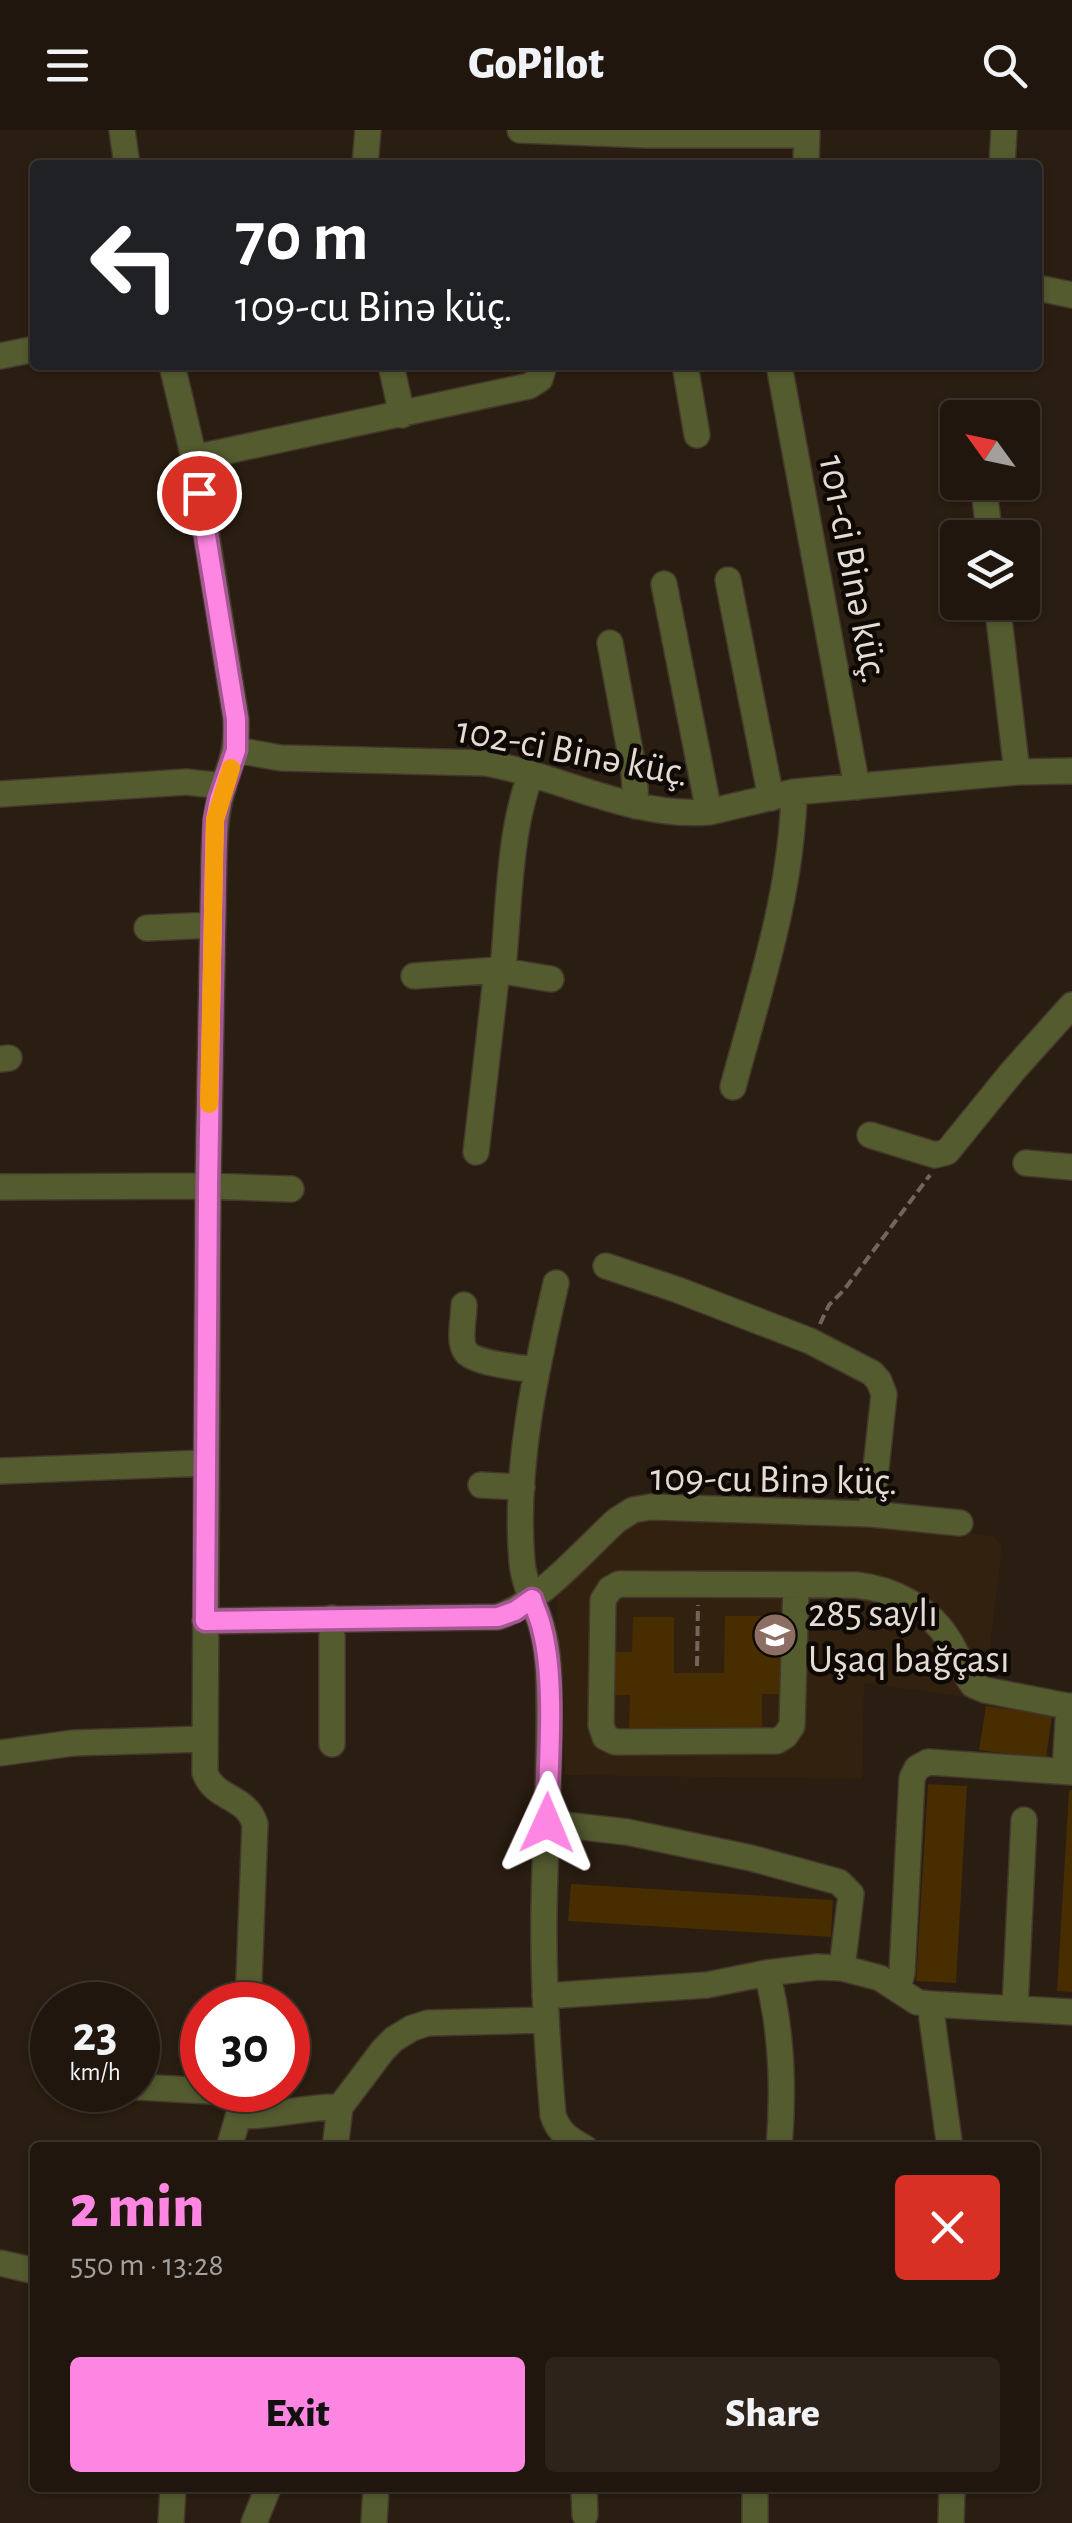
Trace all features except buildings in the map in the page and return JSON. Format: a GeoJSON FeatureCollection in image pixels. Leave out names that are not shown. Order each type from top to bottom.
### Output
{"type":"FeatureCollection","features":[{"type":"Feature","properties":{"kind":"street"},"geometry":{"type":"LineString","coordinates":[[122,130],[127,160]]}},
{"type":"Feature","properties":{"kind":"street"},"geometry":{"type":"LineString","coordinates":[[365,160],[368,130]]}},
{"type":"Feature","properties":{"kind":"street"},"geometry":{"type":"LineString","coordinates":[[520,130],[646,135],[807,133],[806,160]]}},
{"type":"Feature","properties":{"kind":"street"},"geometry":{"type":"LineString","coordinates":[[1002,160],[1004,130]]}},
{"type":"Feature","properties":{"kind":"street"},"geometry":{"type":"LineString","coordinates":[[1042,289],[1072,294]]}},
{"type":"Feature","properties":{"kind":"street"},"geometry":{"type":"LineString","coordinates":[[0,356],[30,350]]}},
{"type":"Feature","properties":{"kind":"street"},"geometry":{"type":"LineString","coordinates":[[173,370],[194,458],[236,719],[236,750],[215,820],[205,1463],[205,1772],[213,1788],[251,1812],[255,1824],[249,1982]]}},
{"type":"Feature","properties":{"kind":"street"},"geometry":{"type":"LineString","coordinates":[[393,370],[402,415]]}},
{"type":"Feature","properties":{"kind":"street"},"geometry":{"type":"LineString","coordinates":[[194,458],[529,386],[540,380],[543,370]]}},
{"type":"Feature","properties":{"kind":"street"},"geometry":{"type":"LineString","coordinates":[[686,370],[697,435]]}},
{"type":"Feature","properties":{"kind":"street","name":"101-ci Binə küç."},"geometry":{"type":"LineString","coordinates":[[780,370],[858,787]]}},
{"type":"Feature","properties":{"kind":"street"},"geometry":{"type":"LineString","coordinates":[[728,580],[793,836],[788,874],[733,1087]]}},
{"type":"Feature","properties":{"kind":"street"},"geometry":{"type":"LineString","coordinates":[[664,584],[709,812]]}},
{"type":"Feature","properties":{"kind":"street"},"geometry":{"type":"LineString","coordinates":[[1000,620],[1017,772]]}},
{"type":"Feature","properties":{"kind":"street"},"geometry":{"type":"LineString","coordinates":[[610,643],[634,772],[636,806]]}},
{"type":"Feature","properties":{"kind":"street","name":"102-ci Binə küç."},"geometry":{"type":"LineString","coordinates":[[236,750],[281,758],[462,761],[508,767],[614,802],[672,812],[709,812],[783,795],[858,787],[1017,772],[1072,771]]}},
{"type":"Feature","properties":{"kind":"street"},"geometry":{"type":"LineString","coordinates":[[414,976],[503,968],[517,820],[531,774]]}},
{"type":"Feature","properties":{"kind":"street"},"geometry":{"type":"LineString","coordinates":[[0,794],[186,782],[224,786]]}},
{"type":"Feature","properties":{"kind":"street"},"geometry":{"type":"LineString","coordinates":[[147,928],[212,925]]}},
{"type":"Feature","properties":{"kind":"street"},"geometry":{"type":"LineString","coordinates":[[497,970],[551,980]]}},
{"type":"Feature","properties":{"kind":"street"},"geometry":{"type":"LineString","coordinates":[[476,1152],[497,970]]}},
{"type":"Feature","properties":{"kind":"street"},"geometry":{"type":"LineString","coordinates":[[870,1135],[935,1155],[947,1152],[1072,1004]]}},
{"type":"Feature","properties":{"kind":"street"},"geometry":{"type":"LineString","coordinates":[[1026,1163],[1072,1167]]}},
{"type":"Feature","properties":{"kind":"street"},"geometry":{"type":"LineString","coordinates":[[0,1187],[208,1186],[291,1190]]}},
{"type":"Feature","properties":{"kind":"street"},"geometry":{"type":"LineString","coordinates":[[606,1266],[810,1341],[872,1373],[884,1394],[870,1514]]}},
{"type":"Feature","properties":{"kind":"street"},"geometry":{"type":"LineString","coordinates":[[556,1283],[536,1370],[522,1488],[522,1558],[547,1653],[545,2008],[553,2115],[556,2126],[574,2142]]}},
{"type":"Feature","properties":{"kind":"street"},"geometry":{"type":"LineString","coordinates":[[464,1305],[465,1352],[474,1358],[536,1370]]}},
{"type":"Feature","properties":{"kind":"street"},"geometry":{"type":"LineString","coordinates":[[0,1471],[205,1463]]}},
{"type":"Feature","properties":{"kind":"street"},"geometry":{"type":"LineString","coordinates":[[482,1485],[522,1488]]}},
{"type":"Feature","properties":{"kind":"street","name":"109-cu Binə küç."},"geometry":{"type":"LineString","coordinates":[[205,1621],[498,1617],[532,1599],[633,1510],[870,1514],[960,1523]]}},
{"type":"Feature","properties":{"kind":"street"},"geometry":{"type":"LineString","coordinates":[[796,1585],[792,1726],[785,1736],[777,1740],[615,1742],[605,1737],[601,1725],[603,1600],[619,1584],[856,1585],[878,1587],[893,1592],[933,1620],[951,1643],[972,1685],[1070,1707],[1068,1772],[928,1762],[917,1768],[912,1778],[898,1988]]}},
{"type":"Feature","properties":{"kind":"street"},"geometry":{"type":"LineString","coordinates":[[332,1618],[332,1744]]}},
{"type":"Feature","properties":{"kind":"street"},"geometry":{"type":"LineString","coordinates":[[0,1753],[73,1743],[205,1739]]}},
{"type":"Feature","properties":{"kind":"street"},"geometry":{"type":"LineString","coordinates":[[1016,2008],[1024,1820]]}},
{"type":"Feature","properties":{"kind":"street"},"geometry":{"type":"LineString","coordinates":[[547,1823],[627,1832],[751,1858],[839,1882],[850,1894],[842,1968]]}},
{"type":"Feature","properties":{"kind":"street"},"geometry":{"type":"LineString","coordinates":[[336,2142],[340,2107],[383,2050],[412,2028],[428,2023],[707,1986],[817,1967],[842,1968],[880,1978],[917,2002],[1072,2012]]}},
{"type":"Feature","properties":{"kind":"street"},"geometry":{"type":"LineString","coordinates":[[767,1973],[776,2006],[781,2075],[779,2142]]}},
{"type":"Feature","properties":{"kind":"street"},"geometry":{"type":"LineString","coordinates":[[930,2004],[949,2142]]}},
{"type":"Feature","properties":{"kind":"street"},"geometry":{"type":"LineString","coordinates":[[310,2108],[340,2107]]}},
{"type":"Feature","properties":{"kind":"street"},"geometry":{"type":"LineString","coordinates":[[231,2142],[240,2112]]}},
{"type":"Feature","properties":{"kind":"street"},"geometry":{"type":"LineString","coordinates":[[254,2112],[258,2116],[285,2112]]}},
{"type":"Feature","properties":{"kind":"street"},"geometry":{"type":"LineString","coordinates":[[0,2263],[30,2271]]}},
{"type":"Feature","properties":{"kind":"street"},"geometry":{"type":"LineString","coordinates":[[171,2523],[172,2492]]}},
{"type":"Feature","properties":{"kind":"street"},"geometry":{"type":"LineString","coordinates":[[254,2523],[266,2492]]}},
{"type":"Feature","properties":{"kind":"street"},"geometry":{"type":"LineString","coordinates":[[374,2523],[376,2492]]}},
{"type":"Feature","properties":{"kind":"street"},"geometry":{"type":"LineString","coordinates":[[584,2492],[585,2515]]}},
{"type":"Feature","properties":{"kind":"street"},"geometry":{"type":"LineString","coordinates":[[755,2492],[756,2523]]}},
{"type":"Feature","properties":{"kind":"street"},"geometry":{"type":"LineString","coordinates":[[951,2523],[952,2492]]}},
{"type":"Feature","properties":{"kind":"path"},"geometry":{"type":"LineString","coordinates":[[810,1341],[829,1305],[929,1178],[935,1155]]}},
{"type":"Feature","properties":{"kind":"path"},"geometry":{"type":"LineString","coordinates":[[698,1585],[698,1666]]}},
{"type":"Feature","properties":{"kind":"shaded area","name":"285 saylı Uşaq bağçası"},"geometry":{"type":"Polygon","coordinates":[[[634,1521],[868,1523],[993,1536],[1002,1546],[981,1699],[864,1683],[862,1779],[565,1775],[556,1587],[634,1521]]]}},
{"type":"Feature","properties":{"kind":"slow traffic"},"geometry":{"type":"LineString","coordinates":[[209,1104],[215,820],[231,768]]}},
{"type":"Feature","properties":{"kind":"place","name":"285 saylı Uşaq bağçası"},"geometry":{"type":"Point","coordinates":[775,1635]}},
{"type":"Feature","properties":{"kind":"route"},"geometry":{"type":"LineString","coordinates":[[199,493],[237,737],[215,820],[205,1621],[498,1617],[532,1599],[547,1653],[547,1823]]}}]}
